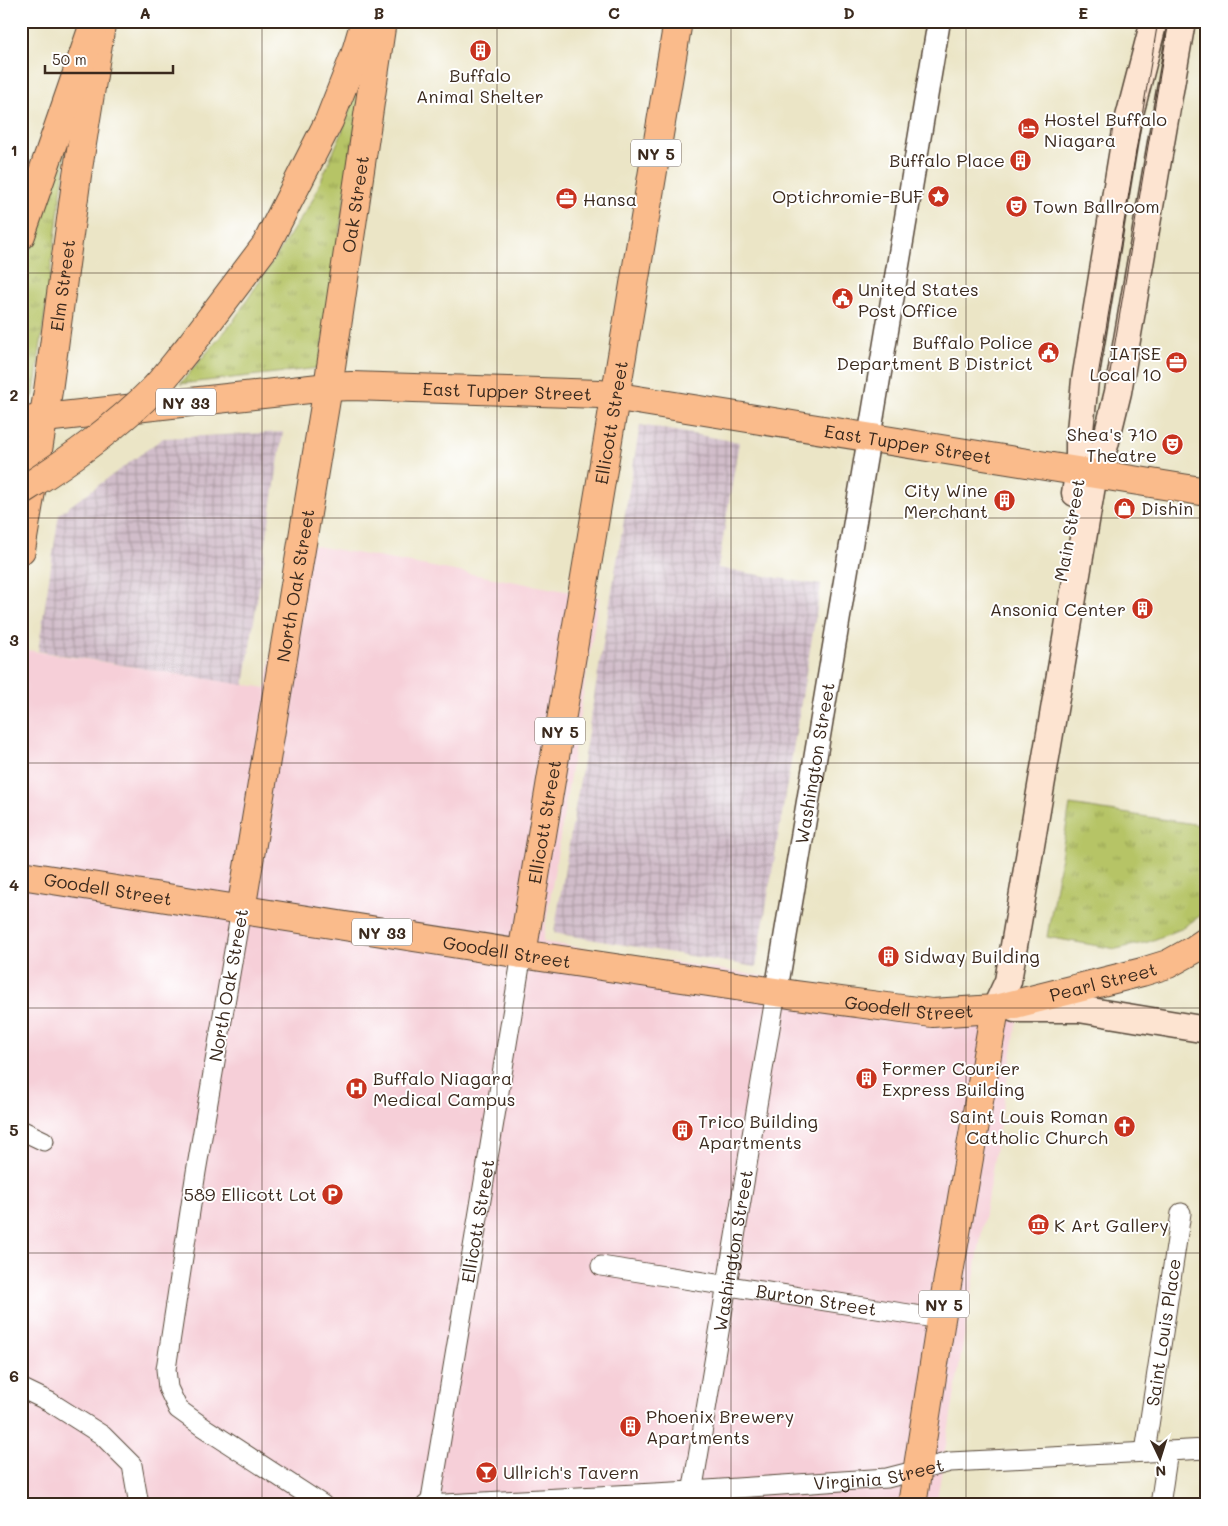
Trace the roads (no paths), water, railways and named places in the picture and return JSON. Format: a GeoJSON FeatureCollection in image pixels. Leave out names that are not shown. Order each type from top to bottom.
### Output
{"type":"FeatureCollection","features":[{"type":"Feature","properties":{"kind":"main road"},"geometry":{"type":"LineString","coordinates":[[21,235],[95,21]]}},
{"type":"Feature","properties":{"kind":"main road","name":"Elm Street"},"geometry":{"type":"LineString","coordinates":[[21,550],[32,420],[77,175],[102,21]]}},
{"type":"Feature","properties":{"kind":"main road"},"geometry":{"type":"LineString","coordinates":[[21,491],[60,466],[104,433],[155,387],[189,347],[266,245],[329,121],[355,55],[365,21]]}},
{"type":"Feature","properties":{"kind":"main road","name":"Oak Street"},"geometry":{"type":"LineString","coordinates":[[328,387],[382,21]]}},
{"type":"Feature","properties":{"kind":"main road","name":"Ellicott Street"},"geometry":{"type":"LineString","coordinates":[[522,954],[678,21]]}},
{"type":"Feature","properties":{"kind":"main road","name":"Main Street"},"geometry":{"type":"LineString","coordinates":[[1087,472],[1079,441],[1086,370],[1128,125],[1154,21]]}},
{"type":"Feature","properties":{"kind":"main road"},"geometry":{"type":"LineString","coordinates":[[1182,21],[1118,392],[1105,445],[1087,472],[1008,981],[994,1009],[1079,1009],[1207,1030]]}},
{"type":"Feature","properties":{"kind":"main road","name":"East Tupper Street"},"geometry":{"type":"LineString","coordinates":[[32,420],[350,386],[616,396],[1207,492]]}},
{"type":"Feature","properties":{"kind":"main road","name":"North Oak Street"},"geometry":{"type":"LineString","coordinates":[[241,910],[328,387]]}},
{"type":"Feature","properties":{"kind":"main road","name":"Goodell Street"},"geometry":{"type":"LineString","coordinates":[[21,876],[522,954],[932,1014],[994,1009]]}},
{"type":"Feature","properties":{"kind":"main road","name":"Pearl Street"},"geometry":{"type":"LineString","coordinates":[[994,1009],[1168,964],[1195,950],[1207,941]]}},
{"type":"Feature","properties":{"kind":"main road","name":"NY 5"},"geometry":{"type":"LineString","coordinates":[[912,1505],[941,1319],[994,1009]]}},
{"type":"Feature","properties":{"kind":"street","name":"Washington Street"},"geometry":{"type":"LineString","coordinates":[[691,1498],[939,21]]}},
{"type":"Feature","properties":{"kind":"street","name":"North Oak Street"},"geometry":{"type":"LineString","coordinates":[[241,910],[196,1172],[166,1370],[168,1388],[178,1409],[211,1433],[323,1505]]}},
{"type":"Feature","properties":{"kind":"street","name":"Ellicott Street"},"geometry":{"type":"LineString","coordinates":[[428,1504],[522,954]]}},
{"type":"Feature","properties":{"kind":"street"},"geometry":{"type":"LineString","coordinates":[[21,1130],[44,1141]]}},
{"type":"Feature","properties":{"kind":"street","name":"Saint Louis Place"},"geometry":{"type":"LineString","coordinates":[[1145,1452],[1182,1213]]}},
{"type":"Feature","properties":{"kind":"street","name":"Burton Street"},"geometry":{"type":"LineString","coordinates":[[601,1266],[941,1319]]}},
{"type":"Feature","properties":{"kind":"street"},"geometry":{"type":"LineString","coordinates":[[21,1388],[50,1402],[102,1435],[132,1465],[139,1505]]}},
{"type":"Feature","properties":{"kind":"street","name":"Virginia Street"},"geometry":{"type":"LineString","coordinates":[[428,1504],[691,1498],[888,1478],[950,1462],[1207,1449]]}},
{"type":"Feature","properties":{"kind":"street"},"geometry":{"type":"LineString","coordinates":[[1160,1505],[1168,1451]]}},
{"type":"Feature","properties":{"kind":"tram line"},"geometry":{"type":"LineString","coordinates":[[1097,382],[1158,21]]}},
{"type":"Feature","properties":{"kind":"tram line"},"geometry":{"type":"LineString","coordinates":[[1108,384],[1169,21]]}},
{"type":"Feature","properties":{"kind":"place","name":"Buffalo Animal Shelter"},"geometry":{"type":"Point","coordinates":[480,50]}},
{"type":"Feature","properties":{"kind":"place","name":"Hostel Buffalo Niagara"},"geometry":{"type":"Point","coordinates":[1028,129]}},
{"type":"Feature","properties":{"kind":"place","name":"Buffalo Place"},"geometry":{"type":"Point","coordinates":[1021,160]}},
{"type":"Feature","properties":{"kind":"place","name":"Optichromie-BUF"},"geometry":{"type":"Point","coordinates":[939,196]}},
{"type":"Feature","properties":{"kind":"place","name":"Hansa"},"geometry":{"type":"Point","coordinates":[567,199]}},
{"type":"Feature","properties":{"kind":"place","name":"Town Ballroom"},"geometry":{"type":"Point","coordinates":[1017,206]}},
{"type":"Feature","properties":{"kind":"place","name":"United States Post Office"},"geometry":{"type":"Point","coordinates":[842,299]}},
{"type":"Feature","properties":{"kind":"place","name":"Buffalo Police Department B District"},"geometry":{"type":"Point","coordinates":[1049,352]}},
{"type":"Feature","properties":{"kind":"place","name":"IATSE Local 10"},"geometry":{"type":"Point","coordinates":[1177,363]}},
{"type":"Feature","properties":{"kind":"place","name":"Shea's 710 Theatre"},"geometry":{"type":"Point","coordinates":[1173,444]}},
{"type":"Feature","properties":{"kind":"place","name":"City Wine Merchant"},"geometry":{"type":"Point","coordinates":[1004,500]}},
{"type":"Feature","properties":{"kind":"place","name":"Dishin"},"geometry":{"type":"Point","coordinates":[1125,508]}},
{"type":"Feature","properties":{"kind":"place","name":"Ansonia Center"},"geometry":{"type":"Point","coordinates":[1142,609]}},
{"type":"Feature","properties":{"kind":"place","name":"Sidway Building"},"geometry":{"type":"Point","coordinates":[888,956]}},
{"type":"Feature","properties":{"kind":"place","name":"Former Courier Express Building"},"geometry":{"type":"Point","coordinates":[866,1078]}},
{"type":"Feature","properties":{"kind":"place","name":"Buffalo Niagara Medical Campus"},"geometry":{"type":"Point","coordinates":[357,1088]}},
{"type":"Feature","properties":{"kind":"place","name":"Saint Louis Roman Catholic Church"},"geometry":{"type":"Point","coordinates":[1124,1126]}},
{"type":"Feature","properties":{"kind":"place","name":"Trico Building Apartments"},"geometry":{"type":"Point","coordinates":[682,1131]}},
{"type":"Feature","properties":{"kind":"place","name":"589 Ellicott Lot"},"geometry":{"type":"Point","coordinates":[333,1194]}},
{"type":"Feature","properties":{"kind":"place","name":"K Art Gallery"},"geometry":{"type":"Point","coordinates":[1038,1225]}},
{"type":"Feature","properties":{"kind":"place","name":"Phoenix Brewery Apartments"},"geometry":{"type":"Point","coordinates":[630,1426]}},
{"type":"Feature","properties":{"kind":"place","name":"Ullrich's Tavern"},"geometry":{"type":"Point","coordinates":[487,1472]}}]}
